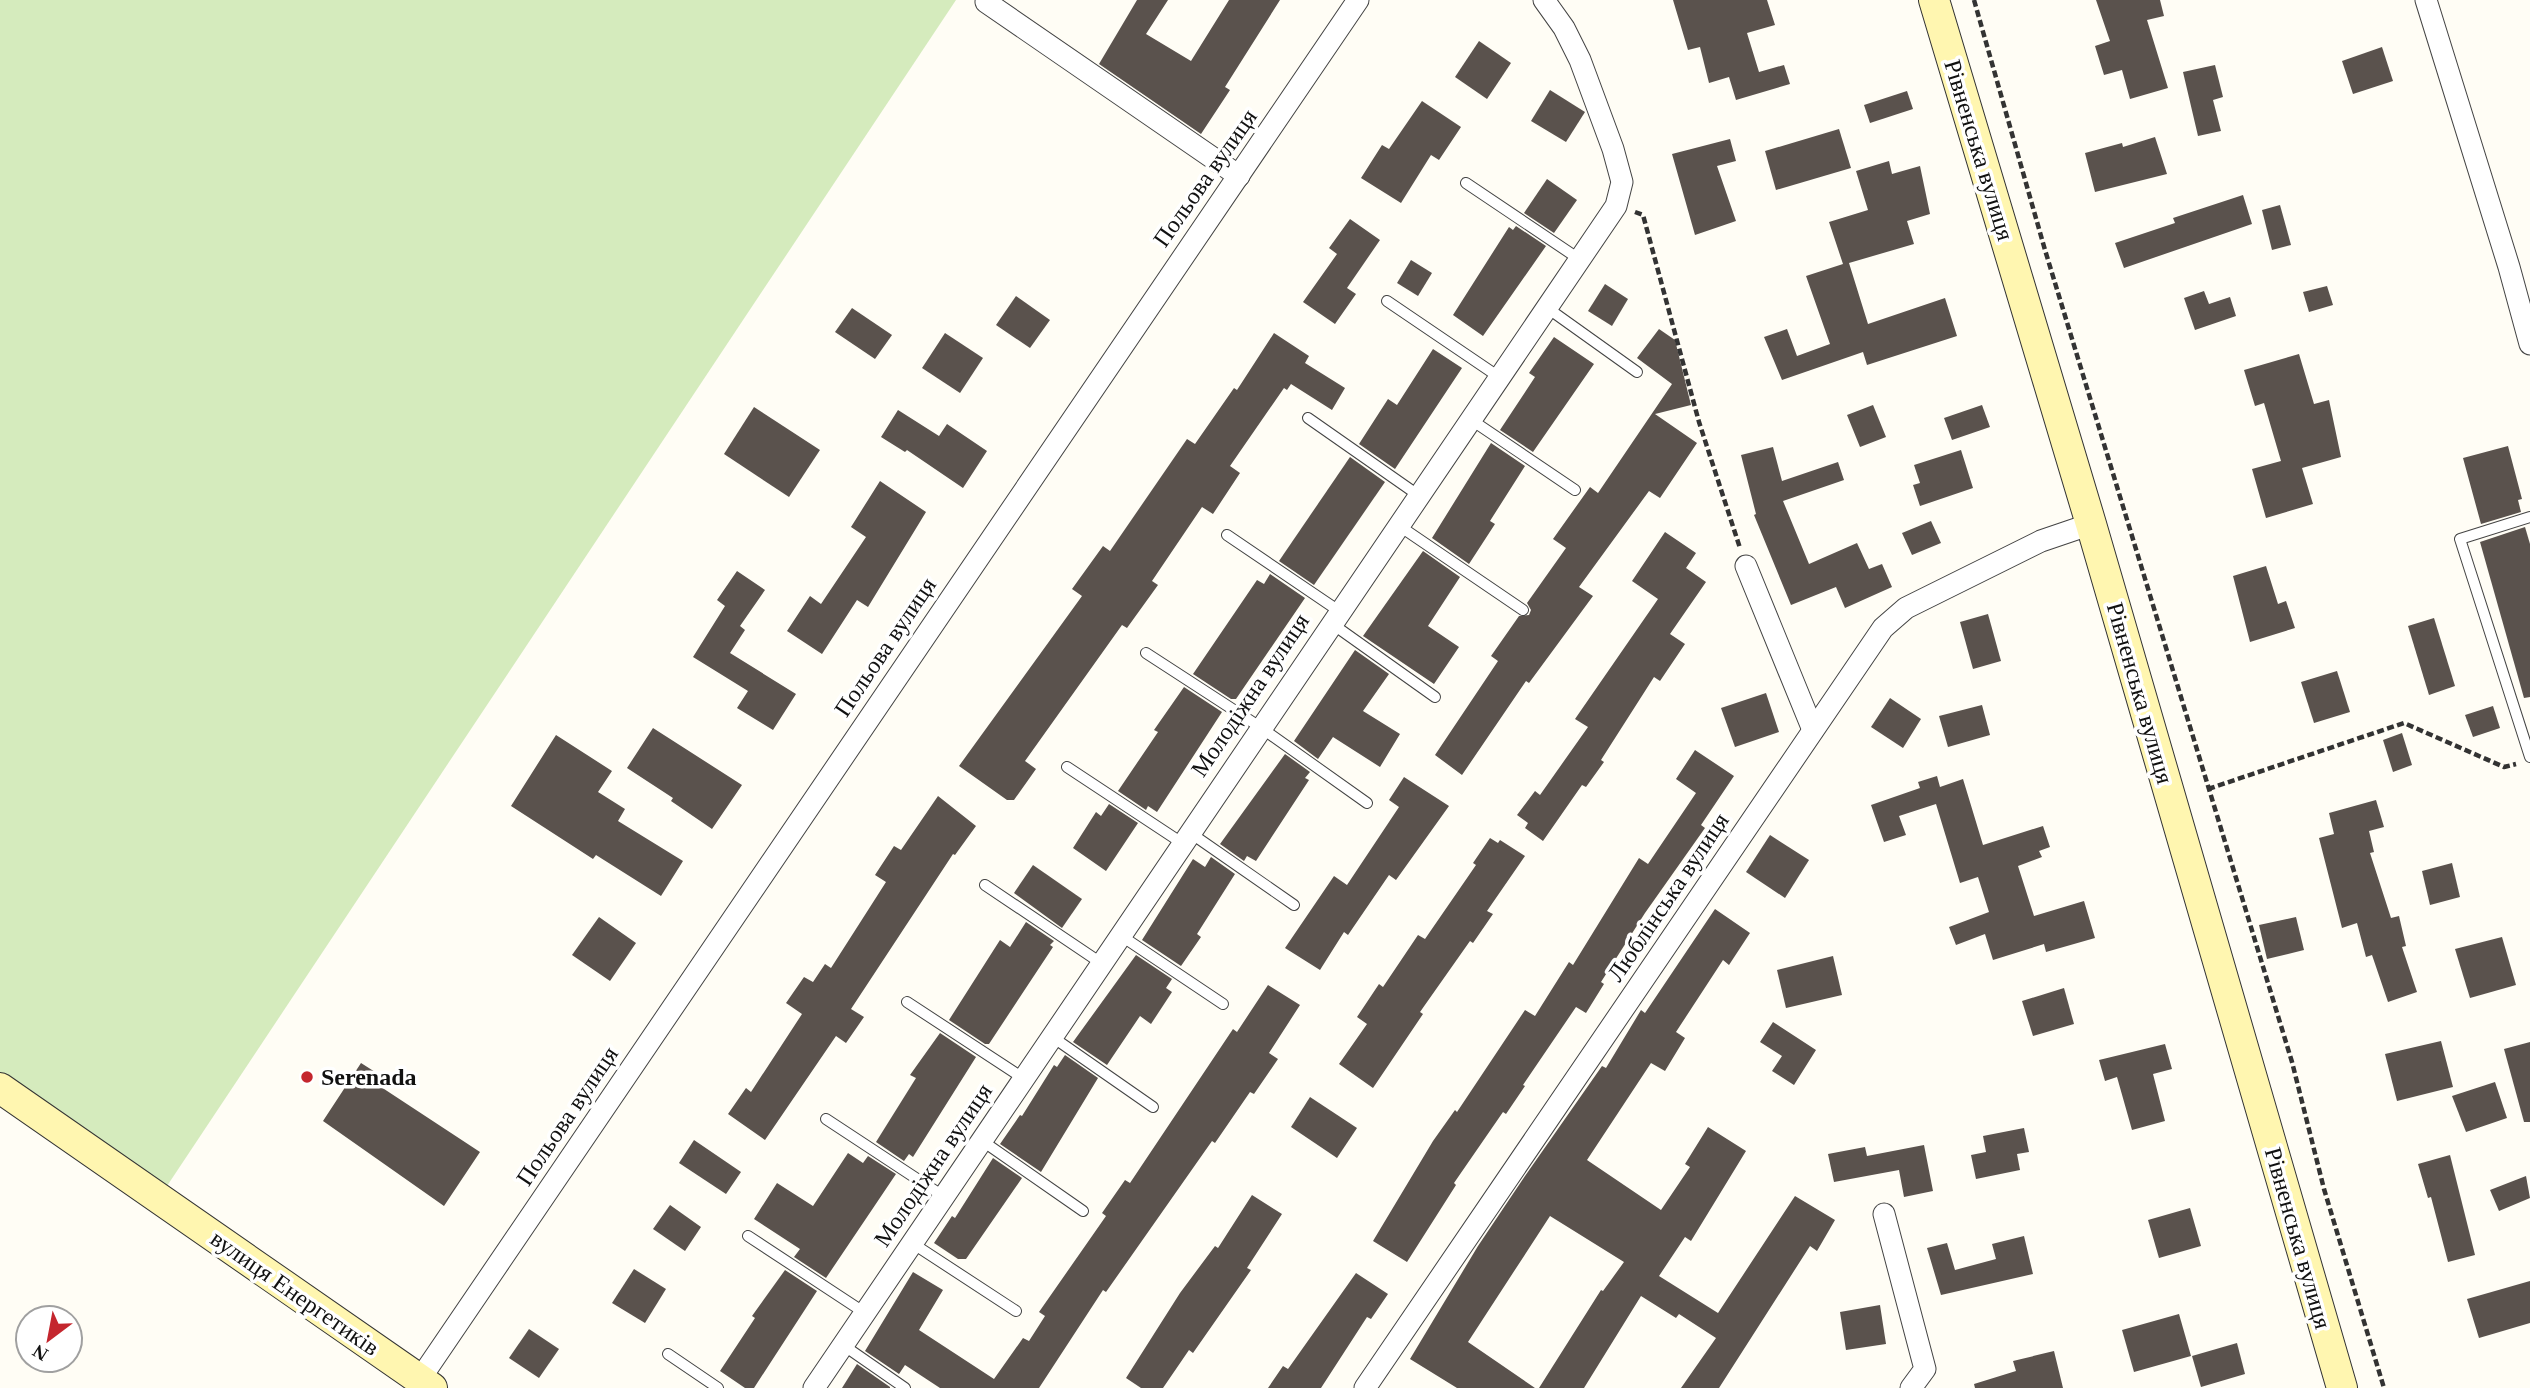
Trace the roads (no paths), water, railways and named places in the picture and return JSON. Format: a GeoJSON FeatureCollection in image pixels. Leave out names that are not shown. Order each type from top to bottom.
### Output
{"type":"FeatureCollection","features":[{"type":"Feature","properties":{"kind":"main road","name":"Рівненська вулиця"},"geometry":{"type":"LineString","coordinates":[[1940,4],[2342,1388]]}},
{"type":"Feature","properties":{"kind":"main road","name":"вулиця Енергетиків"},"geometry":{"type":"LineString","coordinates":[[0,1088],[426,1384]]}},
{"type":"Feature","properties":{"kind":"street","name":"Польова вулиця"},"geometry":{"type":"LineString","coordinates":[[426,1384],[457,1324],[1359,0]]}},
{"type":"Feature","properties":{"kind":"street"},"geometry":{"type":"LineString","coordinates":[[2426,0],[2509,267],[2530,344]]}},
{"type":"Feature","properties":{"kind":"street"},"geometry":{"type":"LineString","coordinates":[[986,2],[1239,176]]}},
{"type":"Feature","properties":{"kind":"street","name":"Молодіжна вулиця"},"geometry":{"type":"LineString","coordinates":[[814,1388],[1616,206],[1622,182],[1613,149],[1580,60],[1548,6]]}},
{"type":"Feature","properties":{"kind":"street","name":"Люблінська вулиця"},"geometry":{"type":"LineString","coordinates":[[1365,1388],[1883,628],[1906,608],[2041,541],[2091,524]]}},
{"type":"Feature","properties":{"kind":"street"},"geometry":{"type":"LineString","coordinates":[[1746,566],[1813,730]]}},
{"type":"Feature","properties":{"kind":"street"},"geometry":{"type":"LineString","coordinates":[[1884,1214],[1925,1368],[1911,1388]]}},
{"type":"Feature","properties":{"kind":"lane"},"geometry":{"type":"LineString","coordinates":[[1466,183],[1579,259]]}},
{"type":"Feature","properties":{"kind":"lane"},"geometry":{"type":"LineString","coordinates":[[1387,301],[1499,377]]}},
{"type":"Feature","properties":{"kind":"lane"},"geometry":{"type":"LineString","coordinates":[[1546,307],[1637,372]]}},
{"type":"Feature","properties":{"kind":"lane"},"geometry":{"type":"LineString","coordinates":[[1308,418],[1418,495]]}},
{"type":"Feature","properties":{"kind":"lane"},"geometry":{"type":"LineString","coordinates":[[1470,419],[1575,490]]}},
{"type":"Feature","properties":{"kind":"lane"},"geometry":{"type":"LineString","coordinates":[[2530,516],[2460,539],[2530,757]]}},
{"type":"Feature","properties":{"kind":"lane"},"geometry":{"type":"LineString","coordinates":[[1398,525],[1523,610]]}},
{"type":"Feature","properties":{"kind":"lane"},"geometry":{"type":"LineString","coordinates":[[1227,534],[1435,697]]}},
{"type":"Feature","properties":{"kind":"lane"},"geometry":{"type":"LineString","coordinates":[[1146,653],[1260,727],[1367,803]]}},
{"type":"Feature","properties":{"kind":"lane"},"geometry":{"type":"LineString","coordinates":[[1067,767],[1294,905]]}},
{"type":"Feature","properties":{"kind":"lane"},"geometry":{"type":"LineString","coordinates":[[985,885],[1101,963]]}},
{"type":"Feature","properties":{"kind":"lane"},"geometry":{"type":"LineString","coordinates":[[1120,934],[1223,1004]]}},
{"type":"Feature","properties":{"kind":"lane"},"geometry":{"type":"LineString","coordinates":[[907,1002],[1023,1078]]}},
{"type":"Feature","properties":{"kind":"lane"},"geometry":{"type":"LineString","coordinates":[[1052,1036],[1153,1107]]}},
{"type":"Feature","properties":{"kind":"lane"},"geometry":{"type":"LineString","coordinates":[[826,1119],[943,1196]]}},
{"type":"Feature","properties":{"kind":"lane"},"geometry":{"type":"LineString","coordinates":[[981,1140],[1083,1211]]}},
{"type":"Feature","properties":{"kind":"lane"},"geometry":{"type":"LineString","coordinates":[[748,1236],[865,1313]]}},
{"type":"Feature","properties":{"kind":"lane"},"geometry":{"type":"LineString","coordinates":[[912,1243],[1016,1311]]}},
{"type":"Feature","properties":{"kind":"lane"},"geometry":{"type":"LineString","coordinates":[[843,1345],[905,1388]]}},
{"type":"Feature","properties":{"kind":"lane"},"geometry":{"type":"LineString","coordinates":[[668,1354],[718,1388]]}},
{"type":"Feature","properties":{"kind":"place","name":"Serenada"},"geometry":{"type":"Point","coordinates":[307,1077]}}]}
